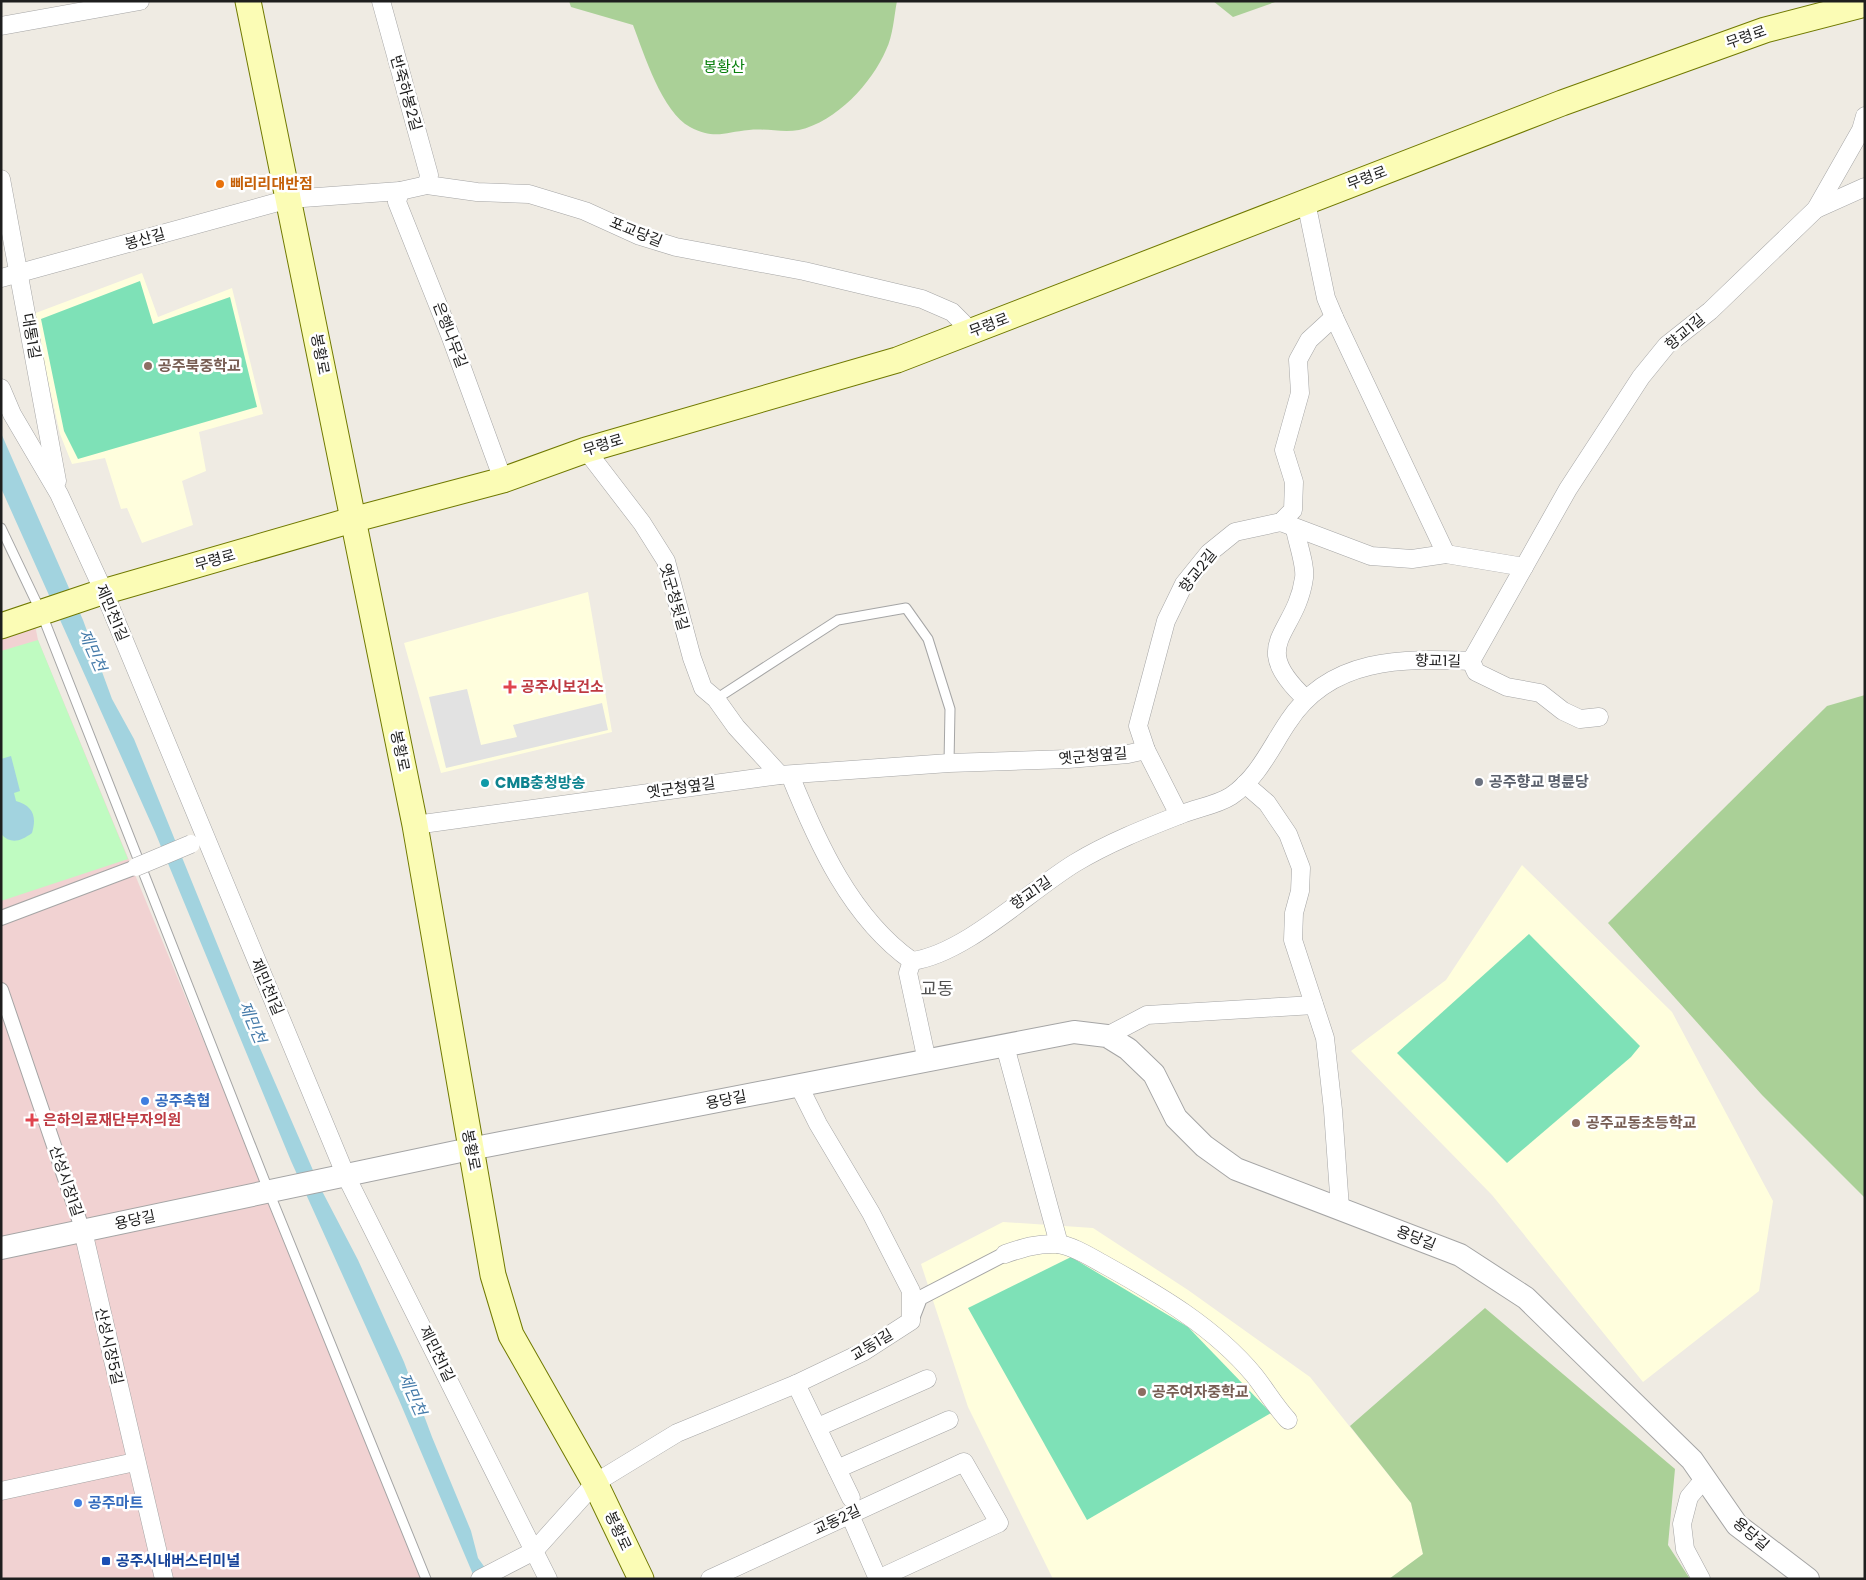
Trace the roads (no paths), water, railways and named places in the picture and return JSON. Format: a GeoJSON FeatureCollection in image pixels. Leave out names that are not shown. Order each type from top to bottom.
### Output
{"type":"FeatureCollection","features":[{"type":"Feature","properties":{"kind":"main road","name":"봉황로"},"geometry":{"type":"LineString","coordinates":[[248,1],[415,825],[493,1275],[511,1335],[595,1483],[640,1579]]}},
{"type":"Feature","properties":{"kind":"main road","name":"무령로"},"geometry":{"type":"LineString","coordinates":[[45,611],[100,593],[352,520],[504,480],[586,450],[897,360],[1562,103],[1765,30],[1864,8]]}},
{"type":"Feature","properties":{"kind":"main road"},"geometry":{"type":"LineString","coordinates":[[1,626],[45,611]]}},
{"type":"Feature","properties":{"kind":"street"},"geometry":{"type":"LineString","coordinates":[[1,26],[140,1]]}},
{"type":"Feature","properties":{"kind":"street","name":"반죽하봉2길"},"geometry":{"type":"LineString","coordinates":[[381,1],[429,175],[427,185]]}},
{"type":"Feature","properties":{"kind":"street","name":"향교1길"},"geometry":{"type":"LineString","coordinates":[[912,961],[935,955],[958,943],[1076,862],[1179,815],[1230,796],[1245,784],[1263,763],[1289,720],[1306,699],[1357,668],[1402,660],[1471,661],[1568,489],[1641,376],[1667,345],[1710,311],[1816,209],[1861,130],[1865,116]]}},
{"type":"Feature","properties":{"kind":"street","name":"대통1길"},"geometry":{"type":"LineString","coordinates":[[1,179],[59,494]]}},
{"type":"Feature","properties":{"kind":"street","name":"포교당길"},"geometry":{"type":"LineString","coordinates":[[289,199],[400,191],[427,185],[477,192],[529,194],[585,211],[640,236],[676,247],[804,271],[922,299],[952,312],[972,332]]}},
{"type":"Feature","properties":{"kind":"street"},"geometry":{"type":"LineString","coordinates":[[1816,209],[1865,187]]}},
{"type":"Feature","properties":{"kind":"street","name":"은행나무길"},"geometry":{"type":"LineString","coordinates":[[400,191],[397,202],[450,335],[504,480]]}},
{"type":"Feature","properties":{"kind":"street","name":"봉산길"},"geometry":{"type":"LineString","coordinates":[[1,278],[289,199]]}},
{"type":"Feature","properties":{"kind":"street"},"geometry":{"type":"LineString","coordinates":[[1306,202],[1326,298],[1446,554]]}},
{"type":"Feature","properties":{"kind":"street"},"geometry":{"type":"LineString","coordinates":[[1306,699],[1291,684],[1279,667],[1276,650],[1298,600],[1305,576],[1288,525],[1293,510],[1294,482],[1284,450],[1300,393],[1298,360],[1309,340],[1334,317]]}},
{"type":"Feature","properties":{"kind":"street","name":"제민천1길"},"geometry":{"type":"LineString","coordinates":[[1,388],[12,414],[59,494],[198,841],[346,1176],[548,1579]]}},
{"type":"Feature","properties":{"kind":"street","name":"옛군청뒷길"},"geometry":{"type":"LineString","coordinates":[[586,450],[642,523],[666,561],[702,688],[716,700],[736,727],[785,775],[850,896],[894,948],[912,961]]}},
{"type":"Feature","properties":{"kind":"street"},"geometry":{"type":"LineString","coordinates":[[1288,525],[1371,556],[1412,559],[1446,554],[1524,567]]}},
{"type":"Feature","properties":{"kind":"street","name":"향교2길"},"geometry":{"type":"LineString","coordinates":[[1179,815],[1146,750],[1138,726],[1166,621],[1184,584],[1209,553],[1236,532],[1288,525]]}},
{"type":"Feature","properties":{"kind":"street"},"geometry":{"type":"LineString","coordinates":[[1471,661],[1476,672],[1507,687],[1540,693],[1563,711],[1580,719],[1599,717]]}},
{"type":"Feature","properties":{"kind":"street","name":"옛군청옆길"},"geometry":{"type":"LineString","coordinates":[[415,825],[785,775],[949,763],[1068,759],[1128,754],[1146,750]]}},
{"type":"Feature","properties":{"kind":"street"},"geometry":{"type":"LineString","coordinates":[[1245,784],[1267,802],[1288,834],[1301,868],[1300,891],[1294,913],[1293,940],[1324,1038],[1333,1110],[1340,1208]]}},
{"type":"Feature","properties":{"kind":"street"},"geometry":{"type":"LineString","coordinates":[[1,918],[136,867],[198,841]]}},
{"type":"Feature","properties":{"kind":"street"},"geometry":{"type":"LineString","coordinates":[[912,961],[908,973],[927,1061]]}},
{"type":"Feature","properties":{"kind":"street","name":"산성시장1길"},"geometry":{"type":"LineString","coordinates":[[1,990],[83,1231]]}},
{"type":"Feature","properties":{"kind":"street"},"geometry":{"type":"LineString","coordinates":[[1107,1036],[1146,1015],[1314,1005]]}},
{"type":"Feature","properties":{"kind":"street","name":"용당길"},"geometry":{"type":"LineString","coordinates":[[1,1248],[470,1149],[1074,1032],[1107,1036],[1128,1049],[1154,1074],[1176,1118],[1204,1146],[1236,1168],[1460,1255],[1526,1298],[1692,1460],[1737,1525],[1808,1579]]}},
{"type":"Feature","properties":{"kind":"street"},"geometry":{"type":"LineString","coordinates":[[1005,1046],[1059,1244]]}},
{"type":"Feature","properties":{"kind":"street","name":"교동1길"},"geometry":{"type":"LineString","coordinates":[[595,1483],[677,1433],[796,1384],[863,1352],[910,1321],[911,1291],[872,1213],[818,1124],[799,1086]]}},
{"type":"Feature","properties":{"kind":"street","name":"산성시장5길"},"geometry":{"type":"LineString","coordinates":[[83,1231],[135,1462],[164,1579]]}},
{"type":"Feature","properties":{"kind":"street"},"geometry":{"type":"LineString","coordinates":[[910,1321],[920,1298],[1005,1254],[1026,1246],[1059,1244],[1090,1257],[1189,1315],[1216,1338],[1253,1375],[1275,1407],[1288,1420]]}},
{"type":"Feature","properties":{"kind":"street"},"geometry":{"type":"LineString","coordinates":[[818,1427],[927,1378]]}},
{"type":"Feature","properties":{"kind":"street"},"geometry":{"type":"LineString","coordinates":[[796,1384],[837,1469],[878,1579]]}},
{"type":"Feature","properties":{"kind":"street"},"geometry":{"type":"LineString","coordinates":[[837,1469],[949,1420]]}},
{"type":"Feature","properties":{"kind":"street"},"geometry":{"type":"LineString","coordinates":[[1,1491],[135,1462]]}},
{"type":"Feature","properties":{"kind":"street","name":"교동2길"},"geometry":{"type":"LineString","coordinates":[[710,1579],[850,1506],[964,1462],[999,1523],[878,1579]]}},
{"type":"Feature","properties":{"kind":"street"},"geometry":{"type":"LineString","coordinates":[[1701,1579],[1685,1549],[1682,1524],[1689,1497],[1705,1478]]}},
{"type":"Feature","properties":{"kind":"street"},"geometry":{"type":"LineString","coordinates":[[480,1579],[534,1551],[595,1483]]}},
{"type":"Feature","properties":{"kind":"lane"},"geometry":{"type":"LineString","coordinates":[[1,528],[45,611],[269,1192],[426,1579]]}},
{"type":"Feature","properties":{"kind":"lane"},"geometry":{"type":"LineString","coordinates":[[716,700],[838,620],[906,608],[928,639],[950,709],[949,763]]}},
{"type":"Feature","properties":{"kind":"water","name":"제민천"},"geometry":{"type":"Polygon","coordinates":[[[1,433],[83,620],[112,699],[134,739],[250,1025],[322,1191],[358,1260],[404,1362],[432,1437],[471,1531],[478,1558],[493,1579],[475,1579],[399,1400],[291,1161],[155,832],[1,488],[1,433]]]}},
{"type":"Feature","properties":{"kind":"water"},"geometry":{"type":"Polygon","coordinates":[[[11,756],[20,791],[14,793],[16,801],[30,809],[34,817],[32,833],[16,841],[9,840],[1,834],[1,759],[11,756]]]}},
{"type":"Feature","properties":{"kind":"place","name":"삐리리대반점"},"geometry":{"type":"Point","coordinates":[220,184]}},
{"type":"Feature","properties":{"kind":"place","name":"공주북중학교"},"geometry":{"type":"Point","coordinates":[148,366]}},
{"type":"Feature","properties":{"kind":"place","name":"공주시보건소"},"geometry":{"type":"Point","coordinates":[510,687]}},
{"type":"Feature","properties":{"kind":"place","name":"공주향교 명륜당"},"geometry":{"type":"Point","coordinates":[1479,782]}},
{"type":"Feature","properties":{"kind":"place","name":"CMB충청방송"},"geometry":{"type":"Point","coordinates":[485,783]}},
{"type":"Feature","properties":{"kind":"place","name":"공주축협"},"geometry":{"type":"Point","coordinates":[145,1101]}},
{"type":"Feature","properties":{"kind":"place","name":"은하의료재단부자의원"},"geometry":{"type":"Point","coordinates":[32,1120]}},
{"type":"Feature","properties":{"kind":"place","name":"공주교동초등학교"},"geometry":{"type":"Point","coordinates":[1576,1123]}},
{"type":"Feature","properties":{"kind":"place","name":"공주여자중학교"},"geometry":{"type":"Point","coordinates":[1142,1392]}},
{"type":"Feature","properties":{"kind":"place","name":"공주마트"},"geometry":{"type":"Point","coordinates":[78,1503]}},
{"type":"Feature","properties":{"kind":"place","name":"공주시내버스터미널"},"geometry":{"type":"Point","coordinates":[106,1561]}},
{"type":"Feature","properties":{"kind":"district","name":"교동"},"geometry":{"type":"Point","coordinates":[937,989]}},
{"type":"Feature","properties":{"kind":"park label","name":"봉황산"},"geometry":{"type":"Point","coordinates":[724,67]}}]}
